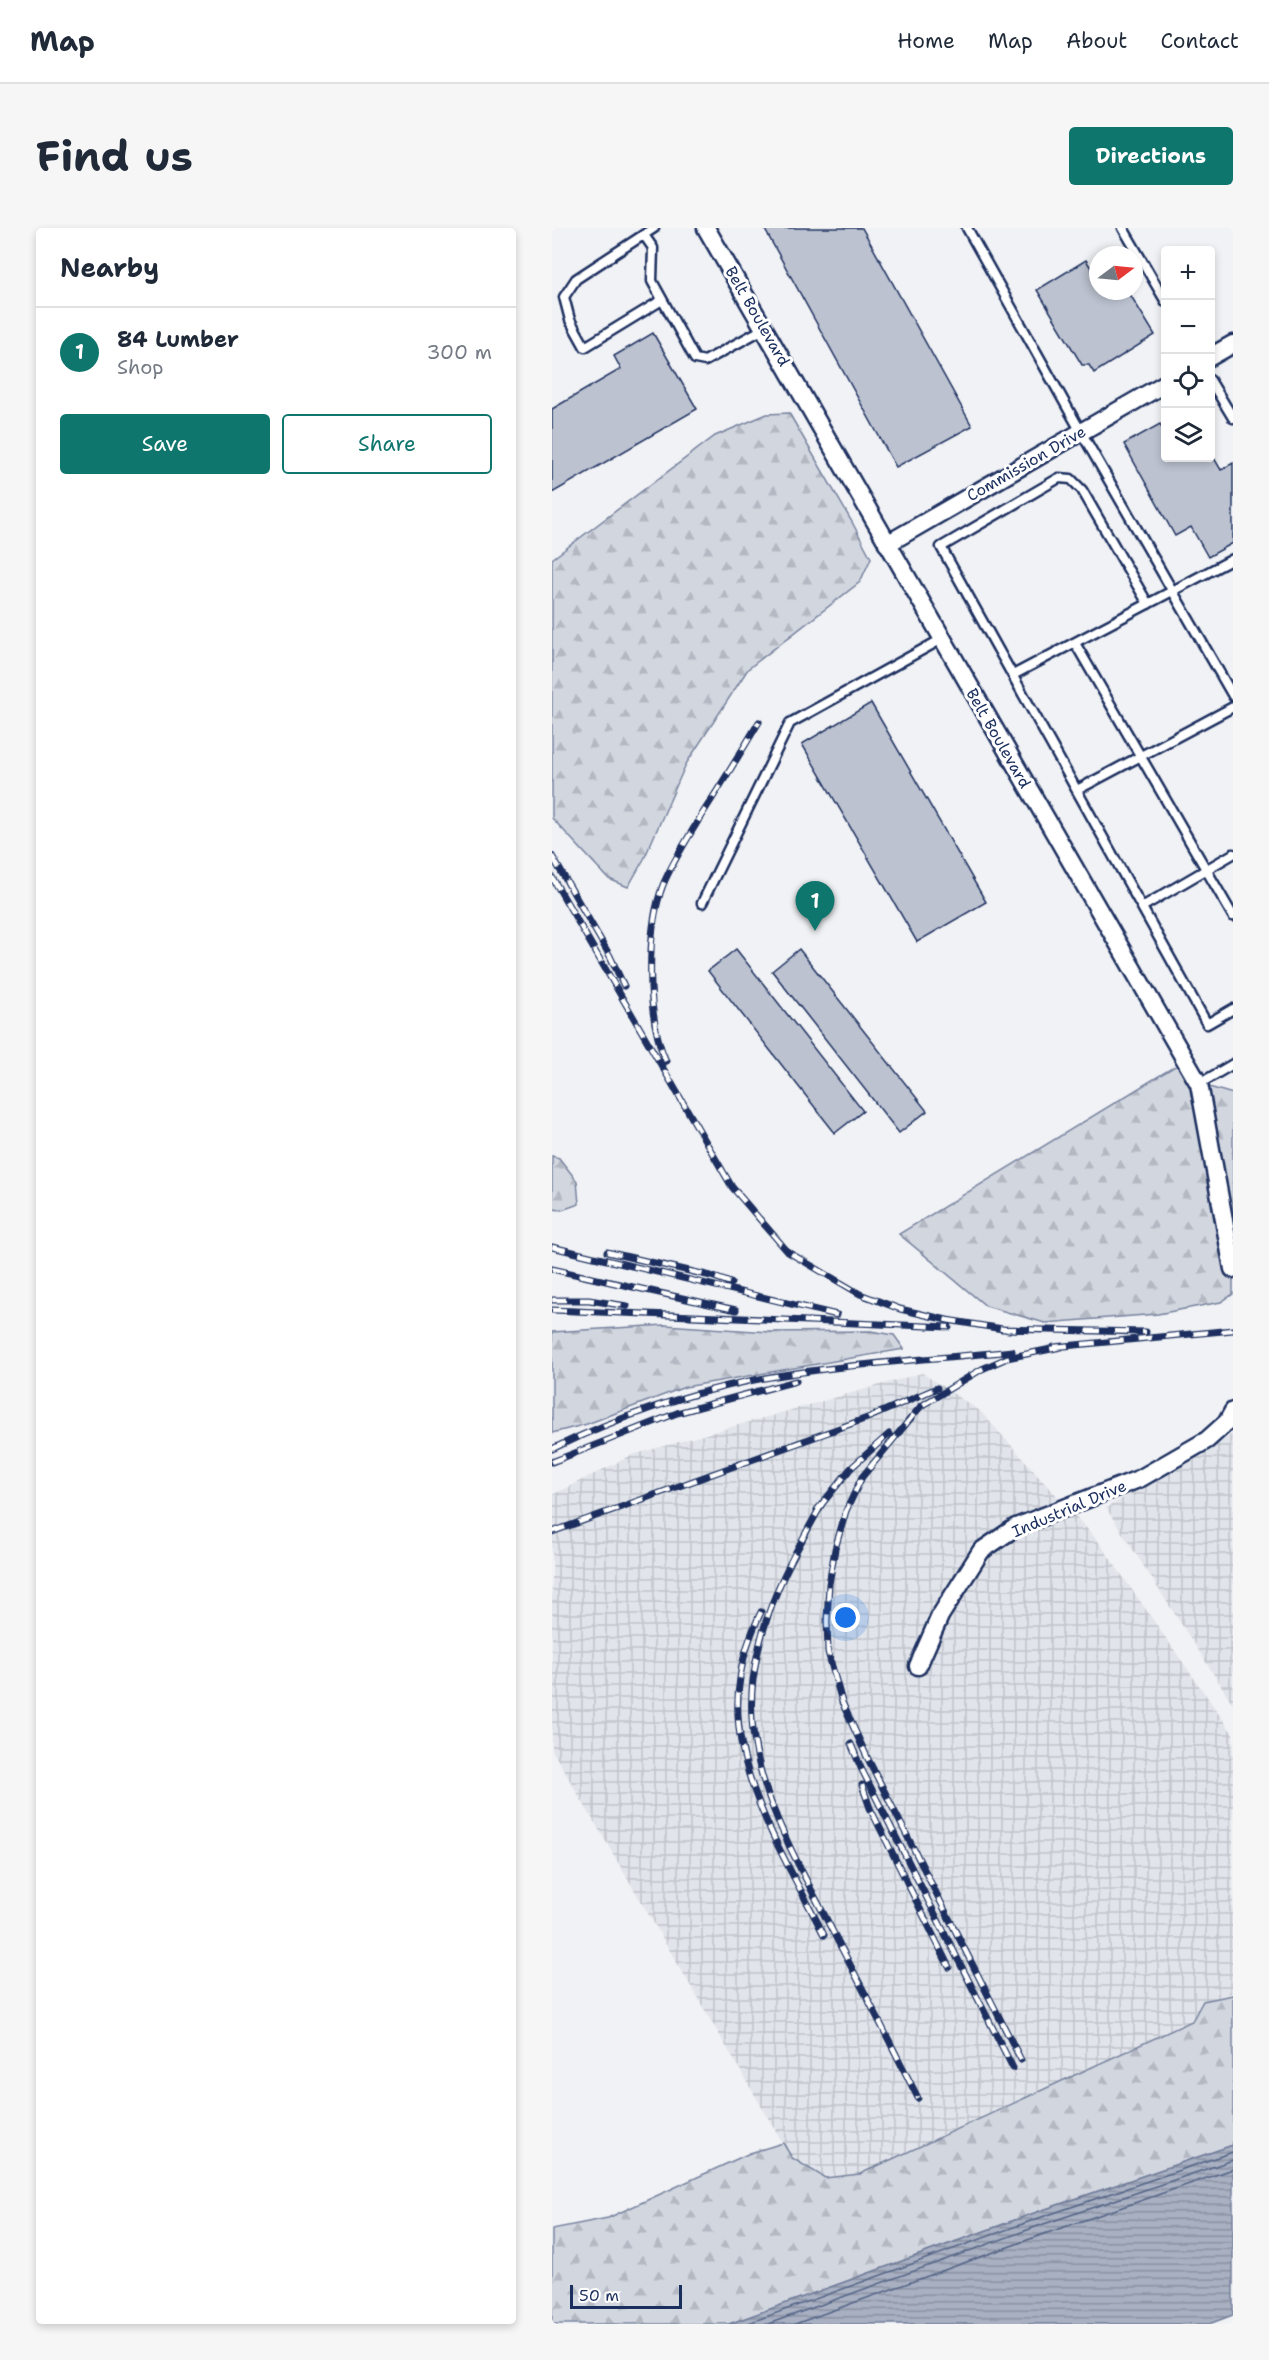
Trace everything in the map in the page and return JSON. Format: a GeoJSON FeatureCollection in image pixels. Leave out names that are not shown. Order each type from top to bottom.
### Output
{"type":"FeatureCollection","features":[{"type":"Feature","properties":{"kind":"street","name":"Belt Boulevard"},"geometry":{"type":"LineString","coordinates":[[706,228],[1199,1084],[1233,1267]]}},
{"type":"Feature","properties":{"kind":"street"},"geometry":{"type":"LineString","coordinates":[[1215,354],[1233,344]]}},
{"type":"Feature","properties":{"kind":"street","name":"Commission Drive"},"geometry":{"type":"LineString","coordinates":[[887,544],[1161,386]]}},
{"type":"Feature","properties":{"kind":"street","name":"Industrial Drive"},"geometry":{"type":"LineString","coordinates":[[918,1666],[940,1616],[981,1551],[1016,1527],[1141,1478],[1207,1440],[1227,1422],[1233,1411]]}},
{"type":"Feature","properties":{"kind":"lane"},"geometry":{"type":"LineString","coordinates":[[654,228],[576,279],[564,297],[570,320],[585,348],[662,300]]}},
{"type":"Feature","properties":{"kind":"lane"},"geometry":{"type":"LineString","coordinates":[[967,228],[1233,696]]}},
{"type":"Feature","properties":{"kind":"lane"},"geometry":{"type":"LineString","coordinates":[[1123,228],[1165,300]]}},
{"type":"Feature","properties":{"kind":"lane"},"geometry":{"type":"LineString","coordinates":[[644,235],[653,248],[652,281],[695,359],[705,361],[765,328]]}},
{"type":"Feature","properties":{"kind":"lane"},"geometry":{"type":"LineString","coordinates":[[1215,388],[1233,418]]}},
{"type":"Feature","properties":{"kind":"lane"},"geometry":{"type":"LineString","coordinates":[[1148,604],[1083,490],[1071,479],[1059,478],[941,547],[1207,1024],[1233,1009]]}},
{"type":"Feature","properties":{"kind":"lane"},"geometry":{"type":"LineString","coordinates":[[1013,675],[1233,559]]}},
{"type":"Feature","properties":{"kind":"lane"},"geometry":{"type":"LineString","coordinates":[[702,903],[790,723],[942,639]]}},
{"type":"Feature","properties":{"kind":"lane"},"geometry":{"type":"LineString","coordinates":[[1075,643],[1233,916]]}},
{"type":"Feature","properties":{"kind":"lane"},"geometry":{"type":"LineString","coordinates":[[1077,790],[1233,707]]}},
{"type":"Feature","properties":{"kind":"lane"},"geometry":{"type":"LineString","coordinates":[[1142,907],[1233,854]]}},
{"type":"Feature","properties":{"kind":"lane"},"geometry":{"type":"LineString","coordinates":[[1199,1084],[1233,1064]]}},
{"type":"Feature","properties":{"kind":"shaded area"},"geometry":{"type":"Polygon","coordinates":[[[922,1373],[980,1411],[1098,1541],[1233,1734],[1233,1993],[1203,2001],[1192,2021],[814,2196],[552,1750],[552,1495],[632,1455],[922,1373]]]}},
{"type":"Feature","properties":{"kind":"shaded area"},"geometry":{"type":"Polygon","coordinates":[[[1233,1434],[1233,1704],[1106,1508],[1233,1434]]]}},
{"type":"Feature","properties":{"kind":"green space"},"geometry":{"type":"Polygon","coordinates":[[[789,413],[871,558],[860,582],[748,669],[686,764],[644,859],[628,887],[609,879],[552,818],[552,559],[715,436],[767,414],[789,413]]]}},
{"type":"Feature","properties":{"kind":"green space"},"geometry":{"type":"Polygon","coordinates":[[[1185,1060],[1199,1084],[1233,1094],[1233,1294],[1221,1302],[1158,1314],[1045,1323],[986,1306],[899,1234],[1185,1060]]]}},
{"type":"Feature","properties":{"kind":"green space"},"geometry":{"type":"Polygon","coordinates":[[[552,1156],[559,1158],[577,1181],[579,1204],[562,1210],[552,1209],[552,1156]]]}},
{"type":"Feature","properties":{"kind":"green space"},"geometry":{"type":"Polygon","coordinates":[[[665,1325],[769,1332],[871,1331],[894,1335],[904,1349],[685,1387],[587,1424],[552,1433],[552,1332],[665,1325]]]}},
{"type":"Feature","properties":{"kind":"green space"},"geometry":{"type":"Polygon","coordinates":[[[1233,1995],[1233,2145],[1037,2212],[729,2324],[552,2324],[552,2229],[608,2218],[750,2153],[783,2143],[792,2158],[825,2178],[860,2174],[1192,2021],[1203,2001],[1233,1995]]]}},
{"type":"Feature","properties":{"kind":"water"},"geometry":{"type":"Polygon","coordinates":[[[1233,2145],[1233,2315],[1209,2324],[729,2324],[1037,2212],[1233,2145]]]}},
{"type":"Feature","properties":{"kind":"building"},"geometry":{"type":"Polygon","coordinates":[[[764,228],[862,228],[972,426],[896,467],[764,228]]]}},
{"type":"Feature","properties":{"kind":"building"},"geometry":{"type":"Polygon","coordinates":[[[1086,260],[1089,265],[1089,300],[1134,300],[1155,335],[1094,373],[1089,365],[1082,365],[1037,290],[1086,260]]]}},
{"type":"Feature","properties":{"kind":"building"},"geometry":{"type":"Polygon","coordinates":[[[653,333],[697,409],[552,493],[552,409],[621,369],[614,356],[653,333]]]}},
{"type":"Feature","properties":{"kind":"building"},"geometry":{"type":"Polygon","coordinates":[[[1160,424],[1161,462],[1215,462],[1215,460],[1221,470],[1233,463],[1233,543],[1208,557],[1191,527],[1175,536],[1124,444],[1160,424]]]}},
{"type":"Feature","properties":{"kind":"building"},"geometry":{"type":"Polygon","coordinates":[[[871,703],[986,902],[917,942],[802,744],[871,703]]]}},
{"type":"Feature","properties":{"kind":"building"},"geometry":{"type":"Polygon","coordinates":[[[736,949],[863,1111],[835,1133],[708,971],[736,949]]]}},
{"type":"Feature","properties":{"kind":"building"},"geometry":{"type":"Polygon","coordinates":[[[799,949],[927,1111],[899,1133],[772,971],[799,949]]]}},
{"type":"Feature","properties":{"kind":"railway"},"geometry":{"type":"LineString","coordinates":[[666,1061],[659,1043],[652,998],[651,949],[657,903],[676,858],[759,722]]}},
{"type":"Feature","properties":{"kind":"railway"},"geometry":{"type":"LineString","coordinates":[[552,856],[610,956],[624,986]]}},
{"type":"Feature","properties":{"kind":"railway"},"geometry":{"type":"LineString","coordinates":[[552,877],[732,1187],[788,1252],[860,1294],[900,1309],[947,1320],[1009,1330]]}},
{"type":"Feature","properties":{"kind":"railway"},"geometry":{"type":"LineString","coordinates":[[552,1247],[837,1315]]}},
{"type":"Feature","properties":{"kind":"railway"},"geometry":{"type":"LineString","coordinates":[[607,1252],[711,1276],[731,1283]]}},
{"type":"Feature","properties":{"kind":"railway"},"geometry":{"type":"LineString","coordinates":[[552,1269],[736,1310]]}},
{"type":"Feature","properties":{"kind":"railway"},"geometry":{"type":"LineString","coordinates":[[552,1300],[589,1300],[627,1306]]}},
{"type":"Feature","properties":{"kind":"railway"},"geometry":{"type":"LineString","coordinates":[[552,1310],[949,1327]]}},
{"type":"Feature","properties":{"kind":"railway"},"geometry":{"type":"LineString","coordinates":[[1002,1329],[1146,1332]]}},
{"type":"Feature","properties":{"kind":"railway"},"geometry":{"type":"LineString","coordinates":[[1054,1347],[1233,1330]]}},
{"type":"Feature","properties":{"kind":"railway"},"geometry":{"type":"LineString","coordinates":[[1021,2060],[867,1757],[842,1702],[828,1652],[829,1584],[835,1549],[846,1511],[862,1477],[921,1406],[982,1369],[1007,1358],[1061,1347]]}},
{"type":"Feature","properties":{"kind":"railway"},"geometry":{"type":"LineString","coordinates":[[552,1449],[651,1408],[702,1392],[754,1380],[850,1366],[1012,1351]]}},
{"type":"Feature","properties":{"kind":"railway"},"geometry":{"type":"LineString","coordinates":[[552,1462],[677,1413],[796,1381]]}},
{"type":"Feature","properties":{"kind":"railway"},"geometry":{"type":"LineString","coordinates":[[552,1532],[870,1417],[937,1388]]}},
{"type":"Feature","properties":{"kind":"railway"},"geometry":{"type":"LineString","coordinates":[[817,1510],[851,1468],[889,1434]]}},
{"type":"Feature","properties":{"kind":"railway"},"geometry":{"type":"LineString","coordinates":[[822,1504],[778,1589],[763,1632],[753,1680],[752,1714],[755,1747],[774,1811],[802,1873],[918,2098]]}},
{"type":"Feature","properties":{"kind":"railway"},"geometry":{"type":"LineString","coordinates":[[761,1612],[748,1644],[740,1678],[738,1711],[741,1745],[762,1811],[824,1935]]}},
{"type":"Feature","properties":{"kind":"railway"},"geometry":{"type":"LineString","coordinates":[[851,1744],[1013,2068]]}},
{"type":"Feature","properties":{"kind":"railway"},"geometry":{"type":"LineString","coordinates":[[862,1785],[870,1808],[949,1967]]}},
{"type":"Feature","properties":{"kind":"place","name":"84 Lumber"},"geometry":{"type":"Point","coordinates":[815,931]}}]}
